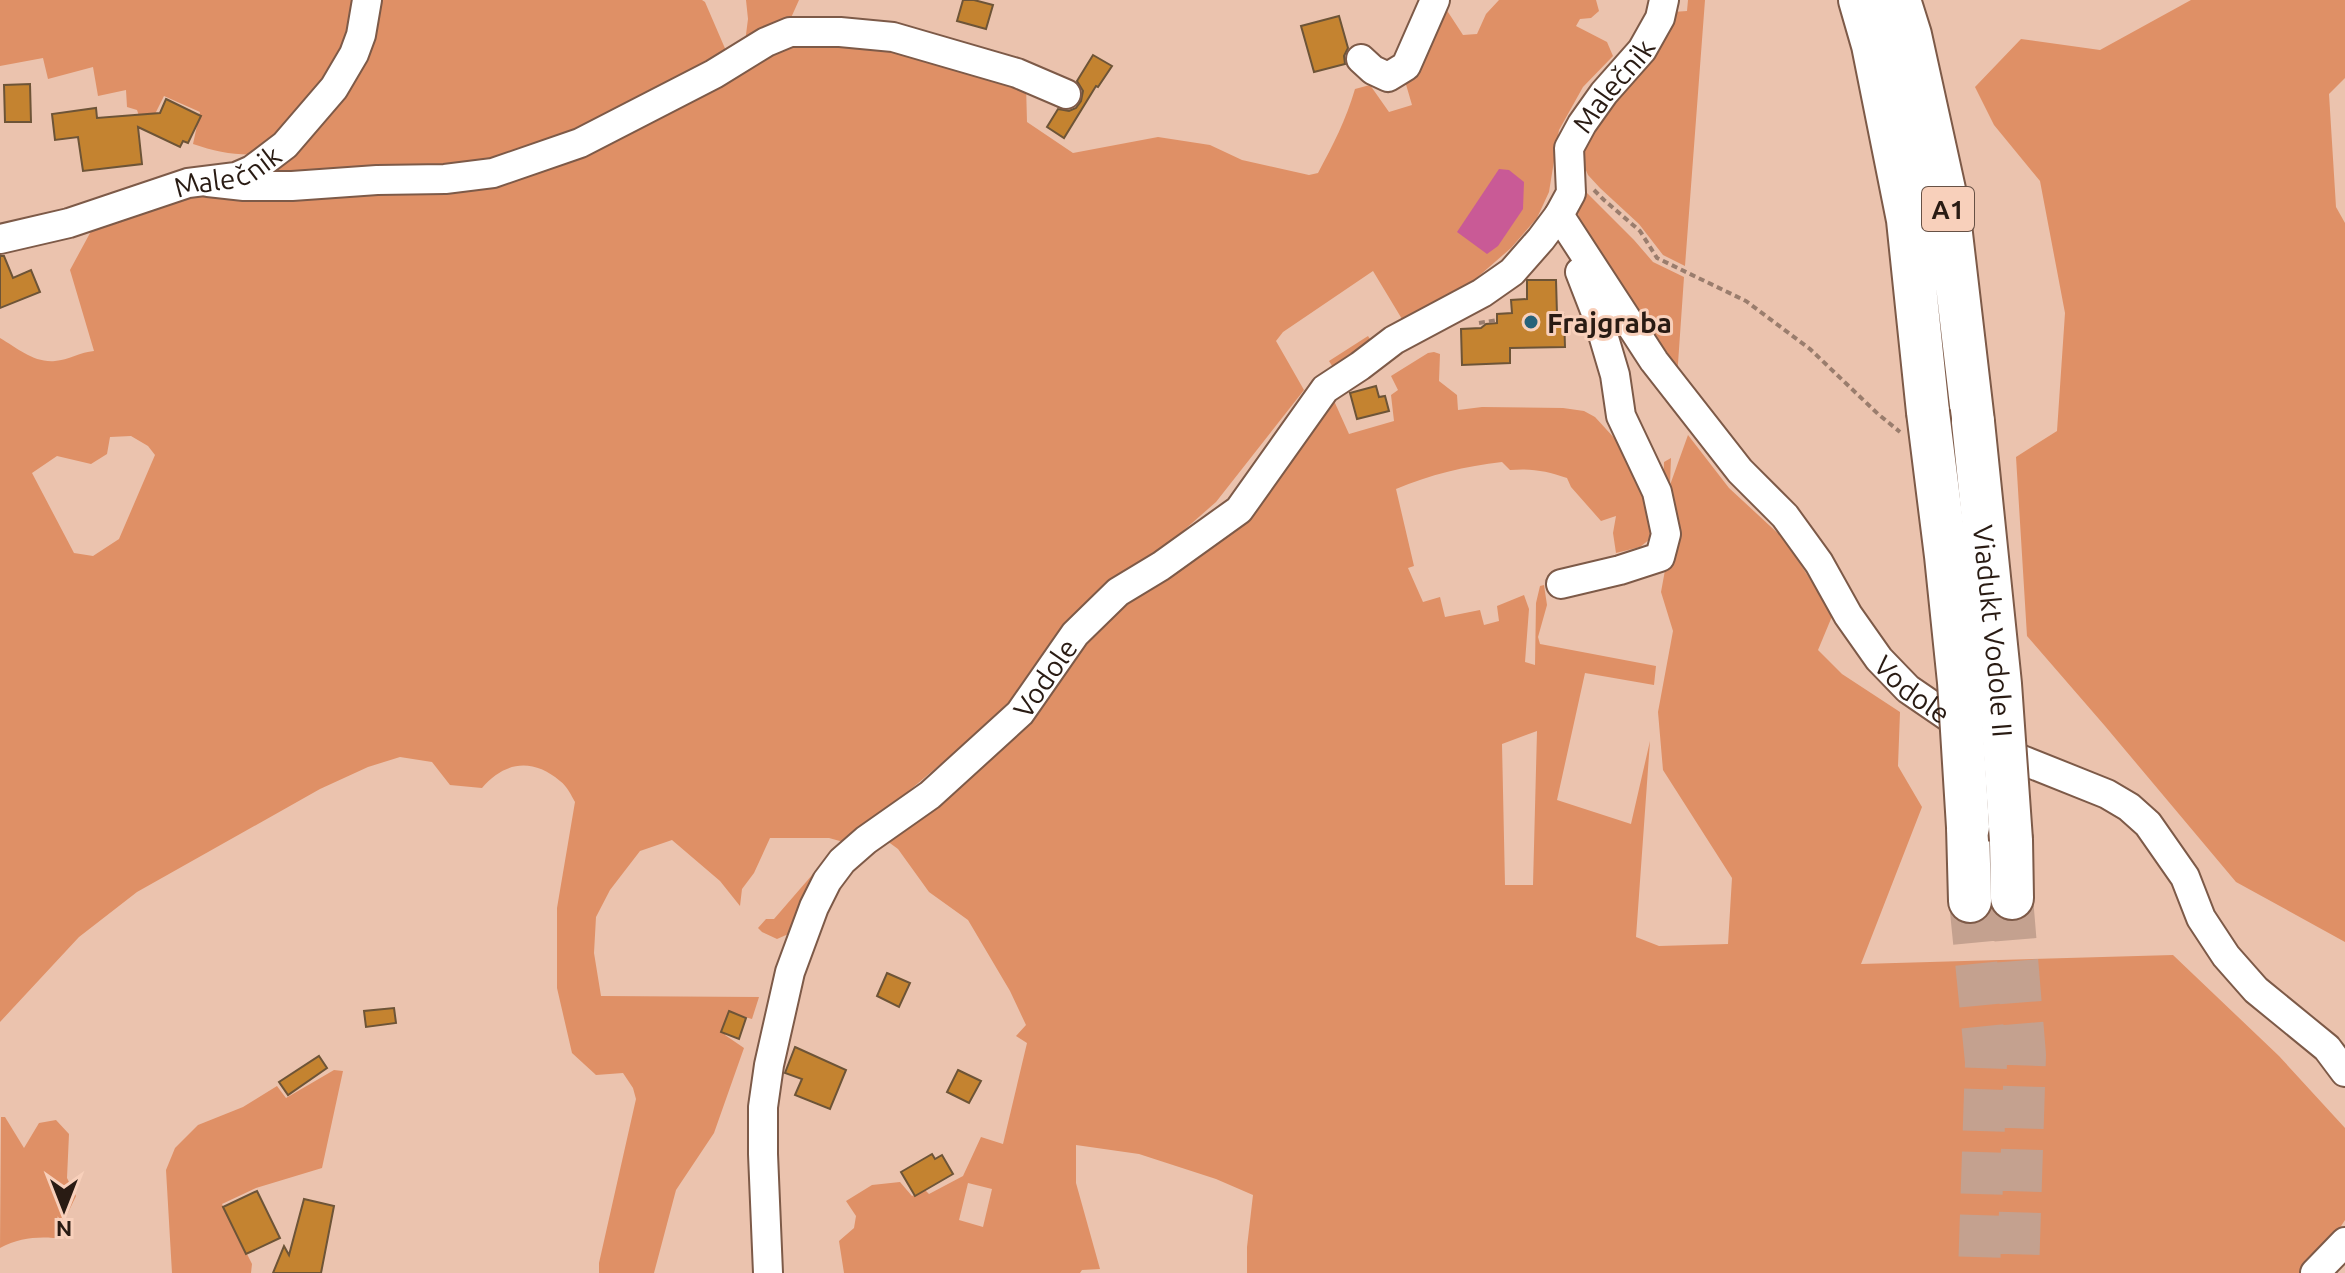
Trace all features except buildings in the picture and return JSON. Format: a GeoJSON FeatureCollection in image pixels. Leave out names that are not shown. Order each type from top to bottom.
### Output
{"type":"FeatureCollection","features":[{"type":"Feature","properties":{"kind":"highway","name":"A1"},"geometry":{"type":"LineString","coordinates":[[1860,0],[1873,45],[1908,220],[1918,425]]}},
{"type":"Feature","properties":{"kind":"highway","name":"Viadukt Vodole II"},"geometry":{"type":"LineString","coordinates":[[1899,0],[1910,35],[1948,208],[2000,684],[2012,898]]}},
{"type":"Feature","properties":{"kind":"highway","name":"Viadukt Vodole II"},"geometry":{"type":"LineString","coordinates":[[1918,425],[1959,682],[1970,901]]}},
{"type":"Feature","properties":{"kind":"street","name":"Malečnik"},"geometry":{"type":"LineString","coordinates":[[0,239],[69,223],[188,183],[236,177],[252,170],[285,145],[343,75],[361,35],[367,0]]}},
{"type":"Feature","properties":{"kind":"street"},"geometry":{"type":"LineString","coordinates":[[1361,59],[1373,70],[1388,77],[1406,66],[1435,0]]}},
{"type":"Feature","properties":{"kind":"street","name":"Malečnik"},"geometry":{"type":"LineString","coordinates":[[1559,215],[1571,193],[1569,148],[1604,93],[1642,50],[1660,18],[1664,0]]}},
{"type":"Feature","properties":{"kind":"street"},"geometry":{"type":"LineString","coordinates":[[208,182],[292,186],[445,179],[493,173],[580,143],[790,32],[840,32],[893,37],[1017,73],[1066,94]]}},
{"type":"Feature","properties":{"kind":"street"},"geometry":{"type":"LineString","coordinates":[[1559,215],[1599,321],[1615,375],[1621,416],[1657,492],[1666,534],[1660,557],[1561,584]]}},
{"type":"Feature","properties":{"kind":"street","name":"Vodole"},"geometry":{"type":"LineString","coordinates":[[768,1273],[763,1107],[769,1065],[790,972],[827,881],[842,861],[866,840],[930,795],[1020,713],[1075,634],[1118,592],[1161,566],[1239,510],[1325,389],[1394,340],[1482,293],[1512,272],[1559,215],[1654,361],[1740,471],[1785,516],[1819,563],[1848,615],[1879,659],[1908,689],[1984,741],[2022,760],[2107,794],[2129,807],[2148,824],[2185,877],[2201,918],[2226,956],[2256,990],[2327,1048],[2345,1072]]}},
{"type":"Feature","properties":{"kind":"street"},"geometry":{"type":"LineString","coordinates":[[2315,1273],[2345,1242]]}},
{"type":"Feature","properties":{"kind":"path"},"geometry":{"type":"LineString","coordinates":[[1569,161],[1604,200],[1640,231],[1657,258],[1746,301],[1810,349],[1878,414],[1918,425]]}},
{"type":"Feature","properties":{"kind":"path"},"geometry":{"type":"LineString","coordinates":[[1477,324],[1497,320]]}},
{"type":"Feature","properties":{"kind":"shaded area"},"geometry":{"type":"Polygon","coordinates":[[[0,0],[360,0],[346,57],[269,153],[250,155],[193,144],[200,112],[164,96],[150,124],[142,125],[137,110],[127,107],[126,90],[98,96],[93,67],[48,79],[43,58],[0,66],[0,0]]]}},
{"type":"Feature","properties":{"kind":"shaded area"},"geometry":{"type":"Polygon","coordinates":[[[374,0],[702,0],[730,60],[773,43],[840,36],[1026,85],[1027,122],[1073,153],[1158,137],[1210,145],[1242,160],[1309,175],[1318,173],[1355,89],[1370,85],[1389,112],[1412,105],[1405,81],[1446,9],[1463,35],[1477,34],[1486,14],[1499,0],[1596,0],[1599,11],[1591,18],[1580,19],[1576,26],[1607,42],[1613,56],[1583,87],[1559,130],[1549,192],[1537,218],[1511,248],[1449,302],[1405,324],[1373,271],[1283,332],[1276,341],[1304,390],[1216,502],[1167,545],[1127,569],[1084,605],[1053,639],[1006,709],[847,843],[829,838],[770,838],[754,873],[742,889],[740,906],[720,881],[672,840],[640,851],[610,890],[596,917],[594,953],[601,996],[759,997],[752,1019],[731,1013],[725,1035],[744,1048],[714,1133],[676,1190],[654,1273],[599,1273],[636,1099],[623,1073],[596,1075],[572,1053],[557,988],[557,908],[575,802],[562,783],[540,769],[530,766],[510,768],[500,772],[482,788],[450,785],[432,762],[400,757],[368,767],[320,789],[137,892],[79,937],[0,1022],[0,338],[26,354],[47,361],[94,351],[70,270],[96,222],[167,197],[265,179],[374,0]],[[131,436],[110,437],[107,454],[91,464],[57,456],[32,473],[74,553],[93,556],[119,539],[155,455],[148,446],[131,436]]]}},
{"type":"Feature","properties":{"kind":"shaded area"},"geometry":{"type":"Polygon","coordinates":[[[746,0],[799,0],[786,29],[744,50],[748,19],[746,0]]]}},
{"type":"Feature","properties":{"kind":"shaded area"},"geometry":{"type":"Polygon","coordinates":[[[1688,0],[1705,0],[1685,266],[1663,255],[1639,224],[1588,175],[1582,161],[1585,127],[1673,12],[1687,11],[1688,0]]]}},
{"type":"Feature","properties":{"kind":"shaded area"},"geometry":{"type":"Polygon","coordinates":[[[2191,0],[2345,0],[2345,78],[2329,94],[2336,207],[2345,223],[2345,942],[2236,882],[2027,636],[2016,457],[2057,431],[2065,313],[2040,181],[1994,125],[1975,87],[2021,39],[2100,50],[2191,0]]]}},
{"type":"Feature","properties":{"kind":"shaded area"},"geometry":{"type":"Polygon","coordinates":[[[1499,169],[1509,170],[1524,182],[1523,209],[1498,246],[1487,254],[1457,232],[1499,169]]]}},
{"type":"Feature","properties":{"kind":"shaded area"},"geometry":{"type":"Polygon","coordinates":[[[1583,189],[1653,262],[1684,277],[1677,378],[1585,246],[1574,195],[1583,189]]]}},
{"type":"Feature","properties":{"kind":"shaded area"},"geometry":{"type":"Polygon","coordinates":[[[1368,336],[1374,345],[1334,369],[1329,361],[1368,336]]]}},
{"type":"Feature","properties":{"kind":"shaded area"},"geometry":{"type":"Polygon","coordinates":[[[1428,353],[1440,354],[1439,381],[1457,395],[1458,410],[1482,407],[1563,408],[1584,411],[1595,417],[1617,441],[1654,518],[1650,539],[1640,547],[1616,553],[1613,533],[1616,516],[1601,521],[1571,487],[1567,478],[1532,470],[1510,470],[1502,462],[1448,472],[1396,489],[1414,566],[1408,568],[1423,602],[1440,597],[1445,617],[1480,610],[1484,625],[1499,621],[1497,606],[1524,595],[1529,609],[1525,662],[1535,665],[1536,603],[1540,586],[1544,585],[1547,605],[1538,637],[1540,644],[1656,666],[1654,685],[1585,673],[1557,800],[1631,824],[1650,741],[1636,937],[1659,946],[1728,944],[1732,878],[1663,770],[1658,712],[1673,631],[1661,592],[1670,543],[1663,496],[1664,462],[1671,458],[1670,485],[1688,435],[1729,488],[1783,538],[1833,614],[1818,650],[1842,674],[1900,712],[1898,766],[1922,807],[1861,964],[2173,955],[2279,1056],[2345,1128],[2345,1220],[2310,1273],[1247,1273],[1253,1195],[1216,1179],[1139,1154],[1076,1145],[1076,1183],[1100,1269],[1082,1270],[1080,1273],[844,1273],[839,1241],[854,1228],[856,1216],[846,1201],[872,1185],[900,1182],[912,1196],[925,1190],[929,1194],[963,1176],[981,1137],[1003,1144],[1027,1043],[1016,1036],[1026,1025],[1010,991],[968,920],[929,892],[898,849],[883,838],[1089,629],[1220,523],[1330,392],[1349,434],[1394,421],[1391,395],[1398,390],[1391,376],[1428,353]],[[1537,731],[1502,744],[1505,885],[1533,885],[1537,731]],[[968,1183],[959,1220],[983,1227],[992,1189],[968,1183]]]}},
{"type":"Feature","properties":{"kind":"shaded area"},"geometry":{"type":"Polygon","coordinates":[[[819,867],[828,867],[793,932],[777,939],[762,932],[758,928],[766,919],[774,919],[819,867]]]}},
{"type":"Feature","properties":{"kind":"shaded area"},"geometry":{"type":"Polygon","coordinates":[[[334,1070],[343,1071],[322,1168],[256,1188],[222,1204],[252,1264],[251,1273],[172,1273],[166,1170],[175,1148],[198,1125],[243,1107],[277,1086],[286,1098],[334,1070]]]}},
{"type":"Feature","properties":{"kind":"shaded area"},"geometry":{"type":"Polygon","coordinates":[[[1,1117],[5,1117],[24,1148],[39,1123],[56,1120],[69,1134],[67,1178],[76,1196],[63,1223],[63,1239],[31,1238],[0,1248],[1,1117]]]}},
{"type":"Feature","properties":{"kind":"tunnel"},"geometry":{"type":"LineString","coordinates":[[2012,898],[2025,1055],[2018,1273]]}},
{"type":"Feature","properties":{"kind":"tunnel"},"geometry":{"type":"LineString","coordinates":[[1970,901],[1986,1062],[1979,1273]]}},
{"type":"Feature","properties":{"kind":"place","name":"Frajgraba"},"geometry":{"type":"Point","coordinates":[1531,322]}}]}
